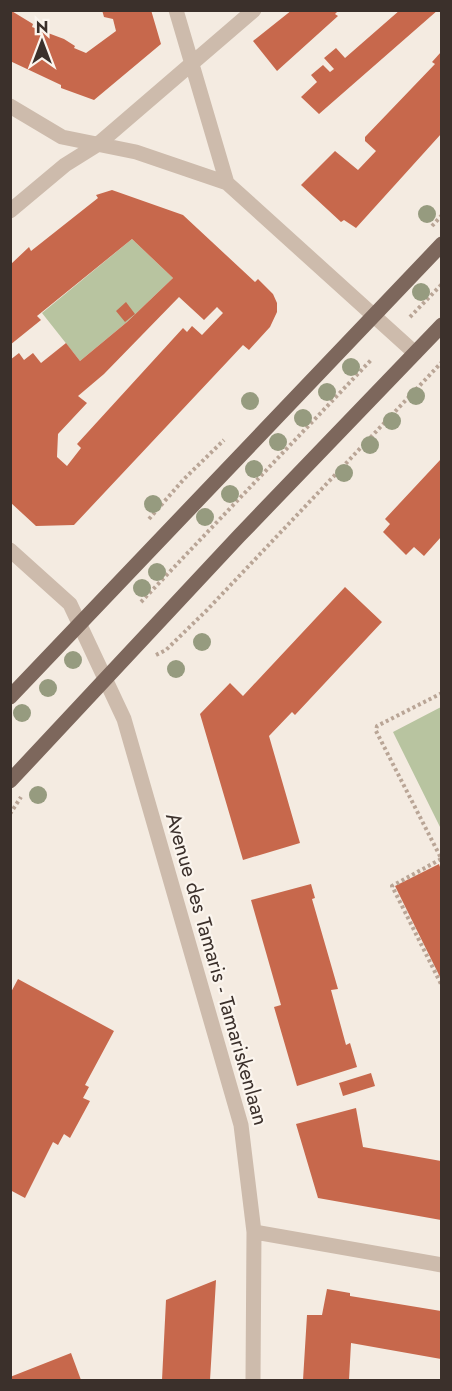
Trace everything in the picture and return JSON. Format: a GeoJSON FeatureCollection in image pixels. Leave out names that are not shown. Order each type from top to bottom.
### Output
{"type":"FeatureCollection","features":[{"type":"Feature","properties":{"kind":"main road"},"geometry":{"type":"LineString","coordinates":[[10,697],[441,244]]}},
{"type":"Feature","properties":{"kind":"main road"},"geometry":{"type":"LineString","coordinates":[[10,781],[106,681],[239,536],[441,325]]}},
{"type":"Feature","properties":{"kind":"street"},"geometry":{"type":"LineString","coordinates":[[176,10],[227,183]]}},
{"type":"Feature","properties":{"kind":"street"},"geometry":{"type":"LineString","coordinates":[[10,211],[65,165],[97,145],[254,10]]}},
{"type":"Feature","properties":{"kind":"street"},"geometry":{"type":"LineString","coordinates":[[10,106],[62,137],[136,153],[227,183],[415,353]]}},
{"type":"Feature","properties":{"kind":"street","name":"Avenue des Tamaris - Tamariskenlaan"},"geometry":{"type":"LineString","coordinates":[[10,550],[70,603],[124,719],[241,1125],[254,1232],[251,1347],[253,1380]]}},
{"type":"Feature","properties":{"kind":"street"},"geometry":{"type":"LineString","coordinates":[[254,1232],[441,1265]]}},
{"type":"Feature","properties":{"kind":"street","name":"Avenue des Tamaris - Tamariskenlaan"},"geometry":{"type":"LineString","coordinates":[[245,1380],[251,1347]]}},
{"type":"Feature","properties":{"kind":"path"},"geometry":{"type":"LineString","coordinates":[[410,317],[441,284]]}},
{"type":"Feature","properties":{"kind":"path"},"geometry":{"type":"LineString","coordinates":[[141,602],[372,359]]}},
{"type":"Feature","properties":{"kind":"path"},"geometry":{"type":"LineString","coordinates":[[147,661],[166,650],[207,610],[441,362]]}},
{"type":"Feature","properties":{"kind":"path"},"geometry":{"type":"LineString","coordinates":[[441,693],[377,726],[376,731],[441,860],[392,886],[441,986]]}},
{"type":"Feature","properties":{"kind":"green space"},"geometry":{"type":"Polygon","coordinates":[[[132,239],[173,278],[127,322],[80,361],[42,313],[132,239]]]}},
{"type":"Feature","properties":{"kind":"green space"},"geometry":{"type":"Polygon","coordinates":[[[441,707],[441,829],[393,732],[441,707]]]}},
{"type":"Feature","properties":{"kind":"building"},"geometry":{"type":"Polygon","coordinates":[[[10,10],[33,24],[32,27],[64,39],[75,46],[74,48],[86,53],[116,31],[113,19],[104,17],[102,10],[151,10],[161,44],[94,100],[61,88],[61,85],[10,61],[10,10]]]}},
{"type":"Feature","properties":{"kind":"building"},"geometry":{"type":"Polygon","coordinates":[[[292,10],[339,10],[335,14],[338,16],[277,71],[253,41],[292,10]]]}},
{"type":"Feature","properties":{"kind":"building"},"geometry":{"type":"Polygon","coordinates":[[[400,10],[438,10],[319,114],[301,97],[317,82],[311,75],[323,65],[330,72],[334,69],[324,58],[336,48],[345,58],[400,10]]]}},
{"type":"Feature","properties":{"kind":"building"},"geometry":{"type":"Polygon","coordinates":[[[441,52],[441,134],[356,228],[344,220],[341,222],[301,185],[335,151],[358,170],[376,151],[365,141],[365,137],[435,64],[432,62],[441,52]]]}},
{"type":"Feature","properties":{"kind":"building"},"geometry":{"type":"Polygon","coordinates":[[[112,190],[183,215],[255,282],[258,279],[273,294],[277,303],[277,312],[270,327],[249,350],[243,345],[74,525],[36,526],[10,502],[10,360],[19,353],[24,360],[33,353],[41,363],[66,343],[80,361],[127,322],[173,278],[132,239],[37,316],[41,320],[10,345],[10,265],[29,247],[31,251],[98,198],[96,195],[112,190]],[[179,297],[104,374],[78,396],[87,403],[58,434],[57,457],[67,466],[81,448],[77,444],[183,328],[187,332],[192,326],[202,335],[223,313],[217,307],[204,320],[179,297]]]}},
{"type":"Feature","properties":{"kind":"building"},"geometry":{"type":"Polygon","coordinates":[[[126,302],[135,314],[125,322],[116,311],[126,302]]]}},
{"type":"Feature","properties":{"kind":"building"},"geometry":{"type":"Polygon","coordinates":[[[441,459],[441,537],[424,556],[414,547],[406,555],[383,532],[390,524],[385,519],[441,459]]]}},
{"type":"Feature","properties":{"kind":"building"},"geometry":{"type":"Polygon","coordinates":[[[345,587],[382,622],[295,715],[292,712],[269,736],[300,843],[243,860],[200,714],[230,683],[243,696],[345,587]]]}},
{"type":"Feature","properties":{"kind":"building"},"geometry":{"type":"Polygon","coordinates":[[[439,864],[441,870],[441,979],[395,886],[439,864]]]}},
{"type":"Feature","properties":{"kind":"building"},"geometry":{"type":"Polygon","coordinates":[[[311,884],[315,898],[312,899],[338,989],[331,990],[346,1045],[350,1043],[357,1067],[297,1086],[274,1007],[281,1005],[251,900],[311,884]]]}},
{"type":"Feature","properties":{"kind":"building"},"geometry":{"type":"Polygon","coordinates":[[[18,979],[114,1031],[85,1085],[89,1087],[83,1098],[90,1101],[70,1138],[64,1134],[58,1145],[53,1142],[25,1198],[10,1190],[10,994],[18,979]]]}},
{"type":"Feature","properties":{"kind":"building"},"geometry":{"type":"Polygon","coordinates":[[[371,1073],[375,1086],[343,1096],[339,1083],[371,1073]]]}},
{"type":"Feature","properties":{"kind":"building"},"geometry":{"type":"Polygon","coordinates":[[[356,1108],[363,1147],[441,1161],[441,1220],[318,1198],[296,1124],[356,1108]]]}},
{"type":"Feature","properties":{"kind":"building"},"geometry":{"type":"Polygon","coordinates":[[[216,1280],[210,1380],[162,1380],[166,1300],[216,1280]]]}},
{"type":"Feature","properties":{"kind":"building"},"geometry":{"type":"Polygon","coordinates":[[[327,1289],[350,1293],[350,1296],[441,1311],[441,1359],[351,1343],[349,1380],[303,1380],[307,1315],[322,1315],[327,1289]]]}},
{"type":"Feature","properties":{"kind":"building"},"geometry":{"type":"Polygon","coordinates":[[[71,1353],[81,1380],[10,1380],[10,1377],[71,1353]]]}}]}
